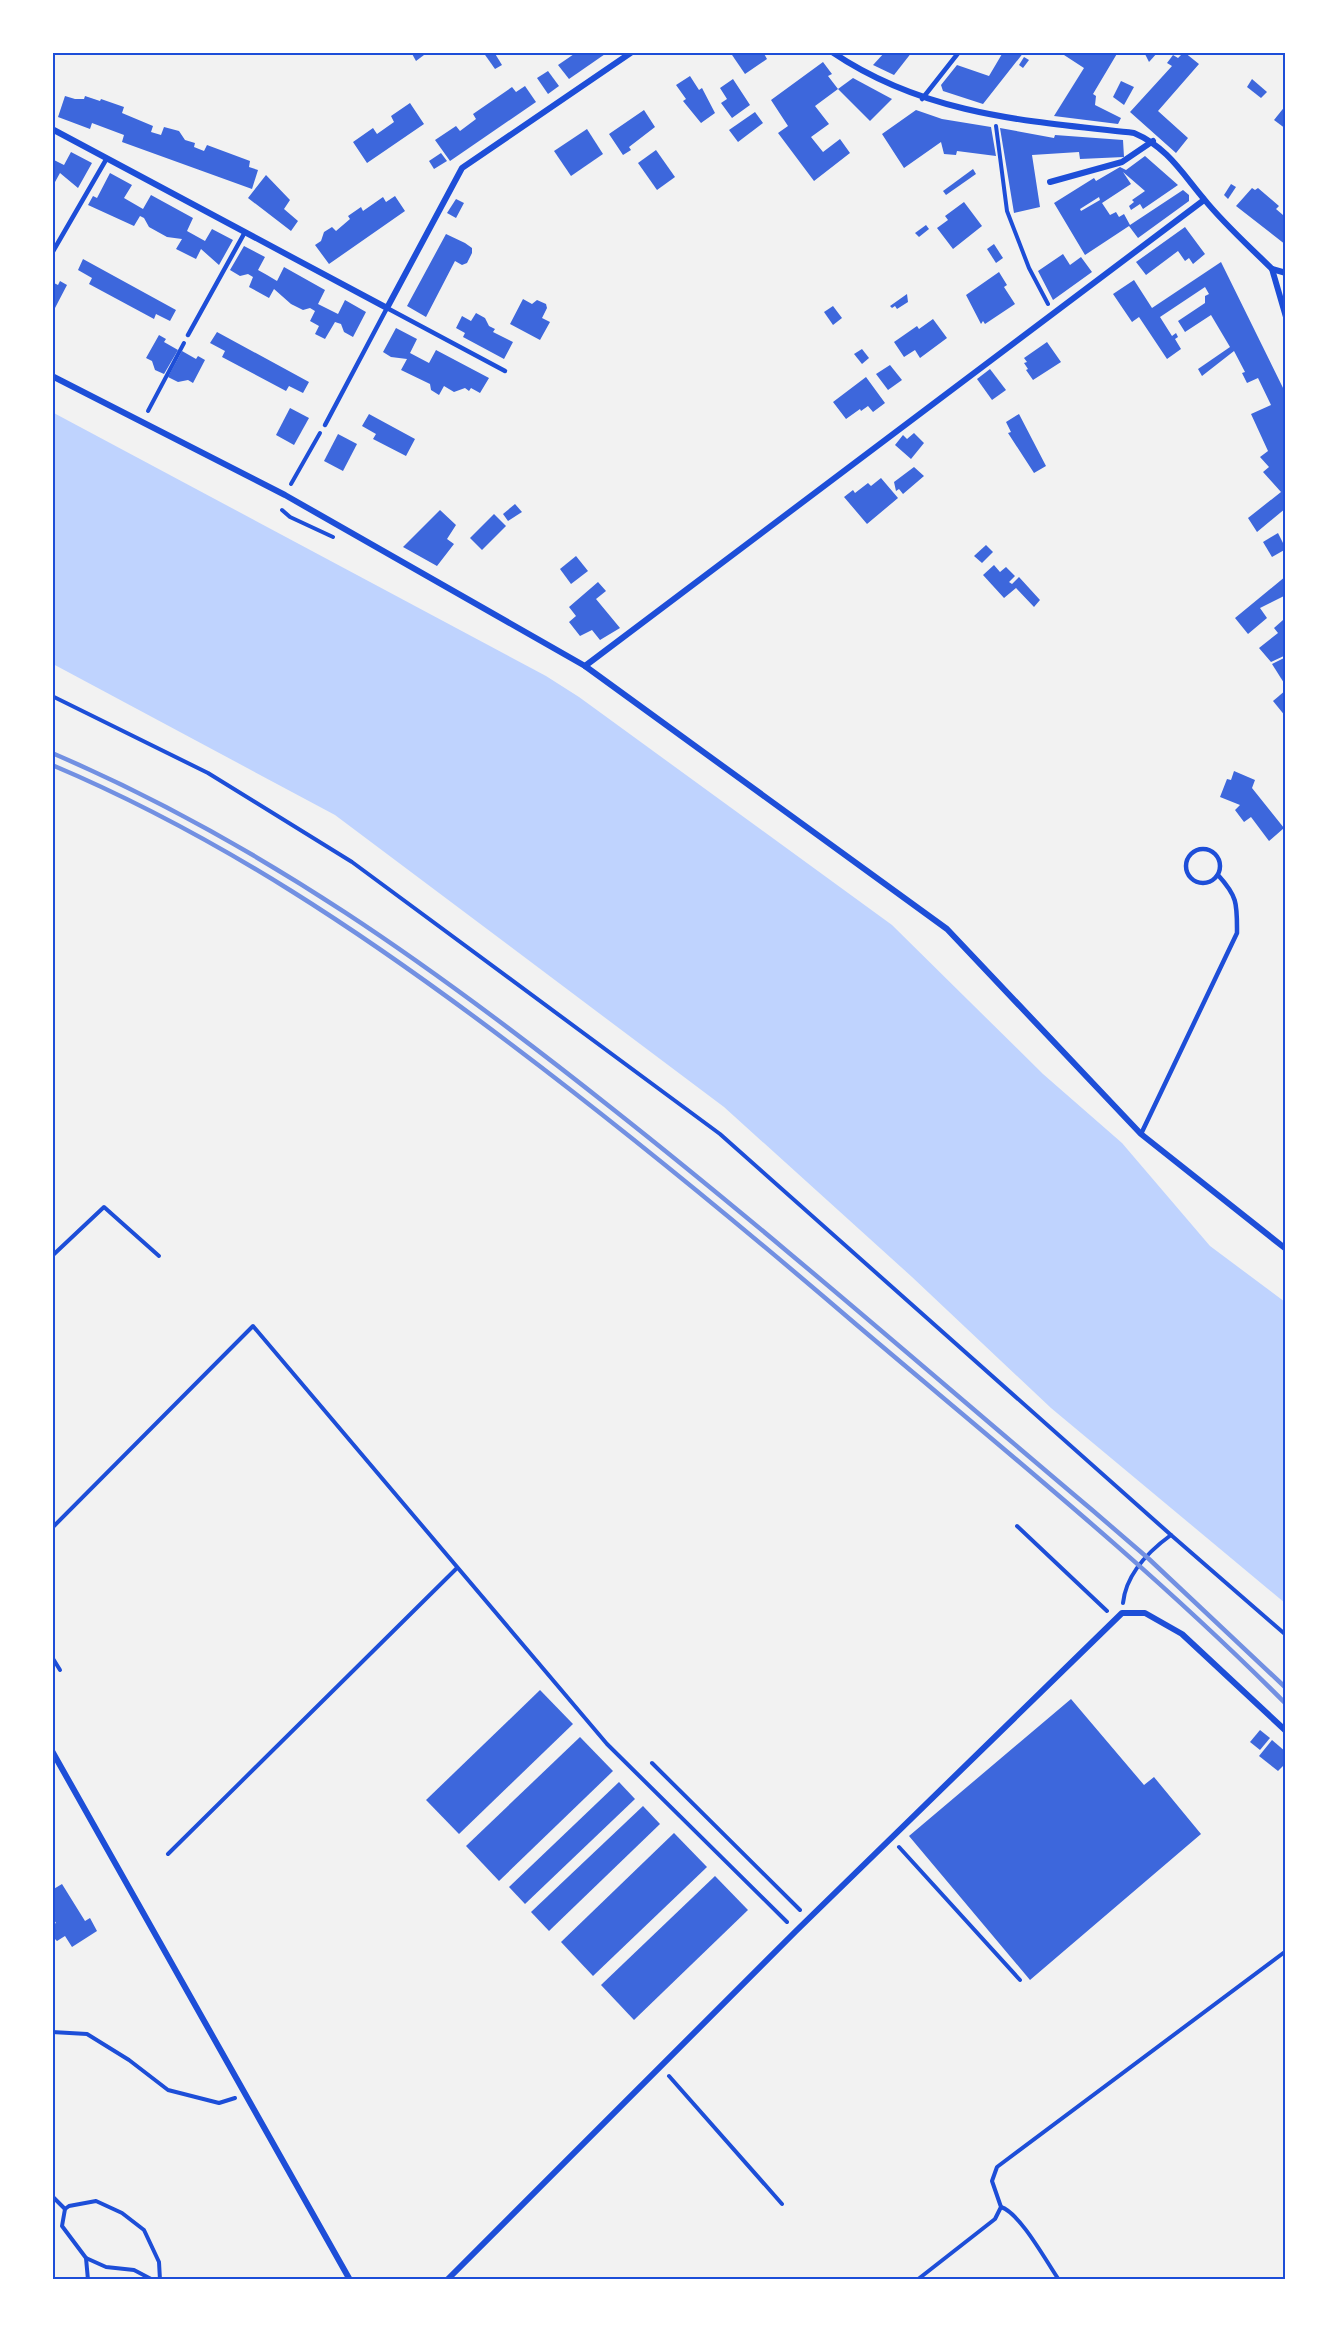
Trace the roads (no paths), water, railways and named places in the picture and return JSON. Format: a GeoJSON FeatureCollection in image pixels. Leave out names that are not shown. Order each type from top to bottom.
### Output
{"type":"FeatureCollection","features":[{"type":"Feature","properties":{"kind":"street"},"geometry":{"type":"LineString","coordinates":[[52,129],[387,308],[462,168],[632,52]]}},
{"type":"Feature","properties":{"kind":"street"},"geometry":{"type":"LineString","coordinates":[[832,52],[922,99],[995,117],[1134,133],[1153,141],[1175,162],[1204,200],[1272,269],[1286,318]]}},
{"type":"Feature","properties":{"kind":"street"},"geometry":{"type":"LineString","coordinates":[[1050,182],[1122,162],[1153,141]]}},
{"type":"Feature","properties":{"kind":"street"},"geometry":{"type":"LineString","coordinates":[[585,666],[1204,200]]}},
{"type":"Feature","properties":{"kind":"street"},"geometry":{"type":"LineString","coordinates":[[1272,269],[1286,273]]}},
{"type":"Feature","properties":{"kind":"street"},"geometry":{"type":"LineString","coordinates":[[52,376],[285,495],[585,666],[947,929],[1141,1134],[1286,1249]]}},
{"type":"Feature","properties":{"kind":"street"},"geometry":{"type":"LineString","coordinates":[[447,2280],[808,1919],[1114,1618],[1122,1613],[1145,1613],[1182,1634],[1286,1731]]}},
{"type":"Feature","properties":{"kind":"street"},"geometry":{"type":"LineString","coordinates":[[52,1751],[350,2280]]}},
{"type":"Feature","properties":{"kind":"lane"},"geometry":{"type":"LineString","coordinates":[[922,99],[959,52]]}},
{"type":"Feature","properties":{"kind":"lane"},"geometry":{"type":"LineString","coordinates":[[52,253],[107,158]]}},
{"type":"Feature","properties":{"kind":"lane"},"geometry":{"type":"LineString","coordinates":[[188,335],[245,232]]}},
{"type":"Feature","properties":{"kind":"lane"},"geometry":{"type":"LineString","coordinates":[[325,425],[387,308],[505,371]]}},
{"type":"Feature","properties":{"kind":"lane"},"geometry":{"type":"LineString","coordinates":[[1202,849],[1213,852],[1220,863],[1218,875],[1202,883],[1191,878],[1186,866],[1191,855],[1202,849]]}},
{"type":"Feature","properties":{"kind":"lane"},"geometry":{"type":"LineString","coordinates":[[1141,1134],[1237,933],[1237,902],[1232,890],[1218,875]]}},
{"type":"Feature","properties":{"kind":"water"},"geometry":{"type":"Polygon","coordinates":[[[52,412],[546,676],[579,697],[892,925],[1043,1074],[1122,1143],[1210,1246],[1285,1302],[1285,1603],[1051,1408],[912,1277],[724,1107],[335,815],[53,664],[52,412]]]}},
{"type":"Feature","properties":{"kind":"railway"},"geometry":{"type":"LineString","coordinates":[[52,753],[129,788],[275,868],[414,959],[548,1058],[735,1208],[1091,1509],[1149,1559],[1286,1688]]}},
{"type":"Feature","properties":{"kind":"railway"},"geometry":{"type":"LineString","coordinates":[[52,765],[174,823],[291,891],[403,965],[512,1045],[730,1218],[1022,1464],[1183,1605],[1286,1704]]}}]}
